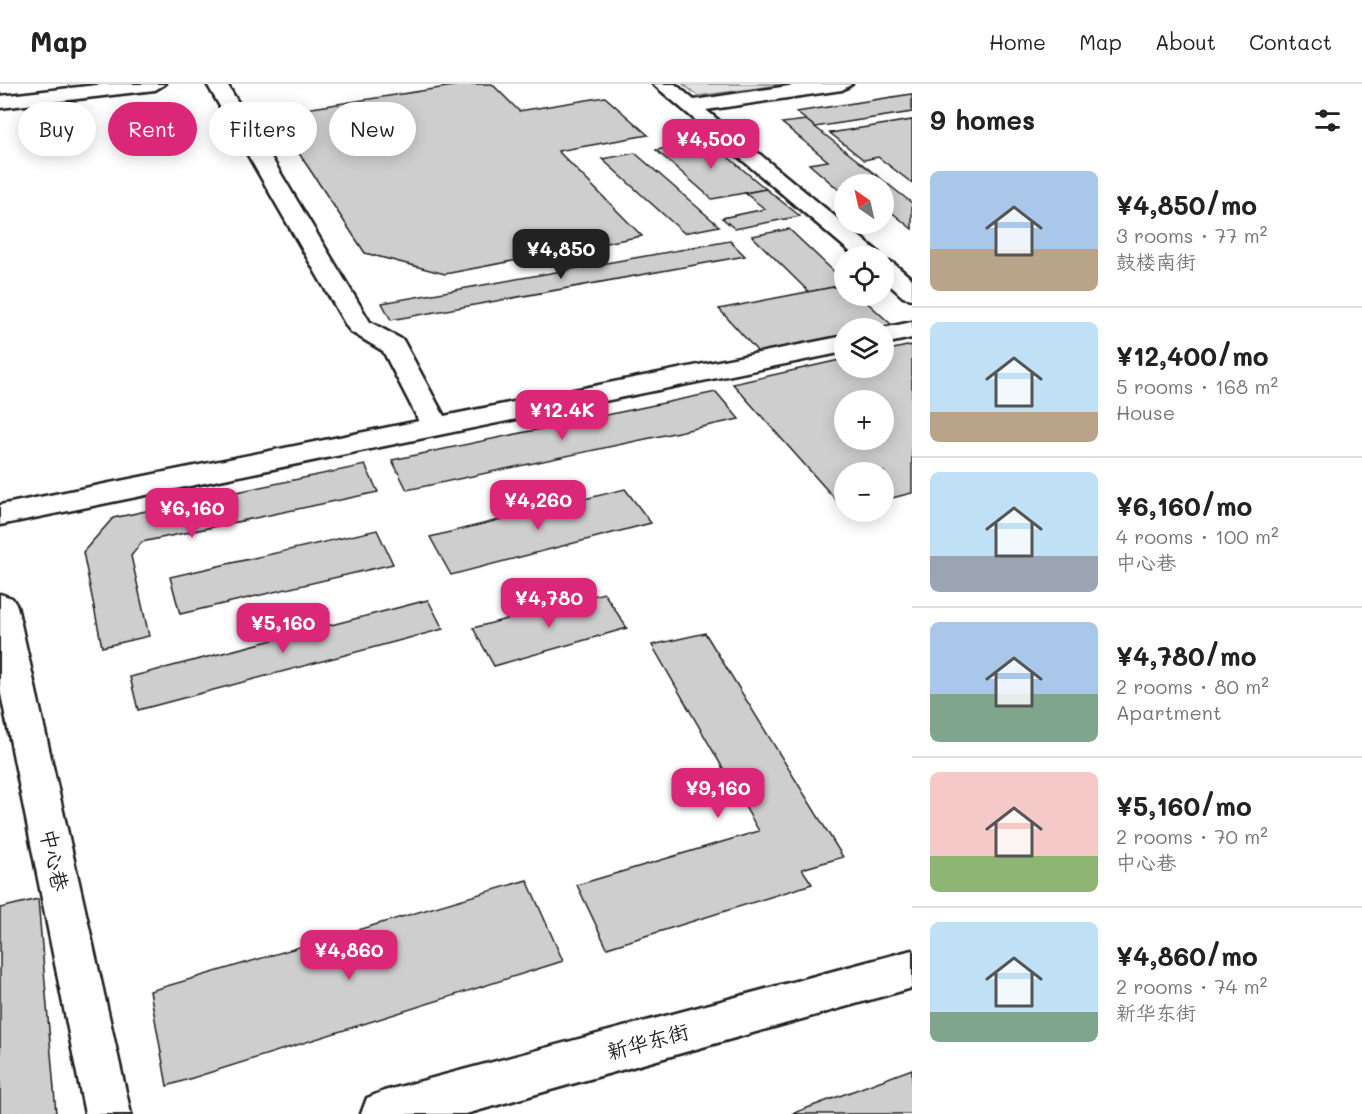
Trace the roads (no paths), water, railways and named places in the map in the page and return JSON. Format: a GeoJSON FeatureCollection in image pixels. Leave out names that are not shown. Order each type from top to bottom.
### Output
{"type":"FeatureCollection","features":[{"type":"Feature","properties":{"kind":"street"},"geometry":{"type":"LineString","coordinates":[[0,102],[155,84]]}},
{"type":"Feature","properties":{"kind":"street"},"geometry":{"type":"LineString","coordinates":[[217,84],[360,327],[394,346],[436,427]]}},
{"type":"Feature","properties":{"kind":"street"},"geometry":{"type":"LineString","coordinates":[[663,84],[857,246]]}},
{"type":"Feature","properties":{"kind":"street"},"geometry":{"type":"LineString","coordinates":[[690,106],[842,84]]}},
{"type":"Feature","properties":{"kind":"street"},"geometry":{"type":"LineString","coordinates":[[894,277],[912,292]]}},
{"type":"Feature","properties":{"kind":"street"},"geometry":{"type":"LineString","coordinates":[[894,334],[912,330]]}},
{"type":"Feature","properties":{"kind":"street"},"geometry":{"type":"LineString","coordinates":[[0,515],[834,346]]}},
{"type":"Feature","properties":{"kind":"street","name":"中心巷"},"geometry":{"type":"LineString","coordinates":[[0,606],[108,1114]]}},
{"type":"Feature","properties":{"kind":"street","name":"新华东街"},"geometry":{"type":"LineString","coordinates":[[384,1114],[912,969]]}}]}
